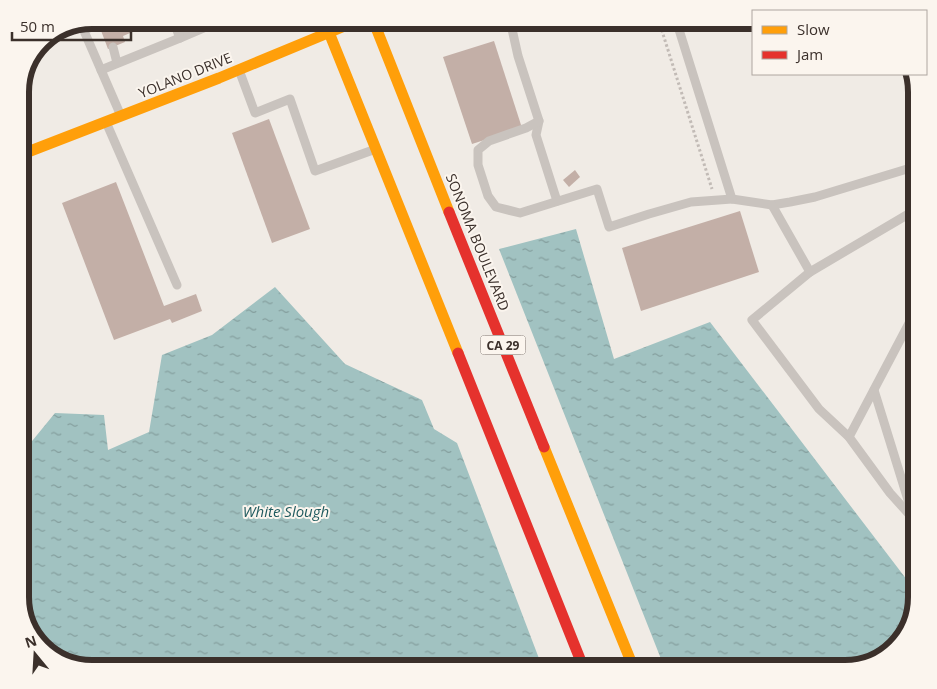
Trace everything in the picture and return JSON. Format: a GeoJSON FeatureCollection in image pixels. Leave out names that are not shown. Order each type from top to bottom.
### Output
{"type":"FeatureCollection","features":[{"type":"Feature","properties":{"kind":"main road"},"geometry":{"type":"LineString","coordinates":[[327,29],[580,660]]}},
{"type":"Feature","properties":{"kind":"main road","name":"YOLANO DRIVE"},"geometry":{"type":"LineString","coordinates":[[29,152],[338,29]]}},
{"type":"Feature","properties":{"kind":"main road","name":"SONOMA BOULEVARD"},"geometry":{"type":"LineString","coordinates":[[377,29],[630,660]]}},
{"type":"Feature","properties":{"kind":"lane"},"geometry":{"type":"LineString","coordinates":[[176,29],[180,38]]}},
{"type":"Feature","properties":{"kind":"lane"},"geometry":{"type":"LineString","coordinates":[[101,70],[201,29]]}},
{"type":"Feature","properties":{"kind":"lane"},"geometry":{"type":"LineString","coordinates":[[512,29],[518,56],[539,120],[536,135],[557,201]]}},
{"type":"Feature","properties":{"kind":"lane"},"geometry":{"type":"LineString","coordinates":[[679,29],[732,199]]}},
{"type":"Feature","properties":{"kind":"lane"},"geometry":{"type":"LineString","coordinates":[[83,30],[121,116]]}},
{"type":"Feature","properties":{"kind":"lane"},"geometry":{"type":"LineString","coordinates":[[112,47],[117,63]]}},
{"type":"Feature","properties":{"kind":"lane"},"geometry":{"type":"LineString","coordinates":[[238,70],[255,113],[290,100],[315,171],[375,149]]}},
{"type":"Feature","properties":{"kind":"lane"},"geometry":{"type":"LineString","coordinates":[[539,120],[526,128],[489,141],[478,150],[478,165],[488,196],[496,207],[520,213],[597,189],[609,227],[691,202],[732,199],[772,205],[815,197],[908,169]]}},
{"type":"Feature","properties":{"kind":"lane"},"geometry":{"type":"LineString","coordinates":[[106,122],[177,284]]}},
{"type":"Feature","properties":{"kind":"lane"},"geometry":{"type":"LineString","coordinates":[[772,205],[810,272]]}},
{"type":"Feature","properties":{"kind":"lane"},"geometry":{"type":"LineString","coordinates":[[908,213],[810,272],[752,320],[818,409],[849,437],[890,493],[908,513]]}},
{"type":"Feature","properties":{"kind":"lane"},"geometry":{"type":"LineString","coordinates":[[849,437],[908,325]]}},
{"type":"Feature","properties":{"kind":"lane"},"geometry":{"type":"LineString","coordinates":[[874,390],[908,499]]}},
{"type":"Feature","properties":{"kind":"path"},"geometry":{"type":"LineString","coordinates":[[662,29],[712,188],[713,200]]}},
{"type":"Feature","properties":{"kind":"water"},"geometry":{"type":"Polygon","coordinates":[[[576,229],[614,359],[710,322],[908,581],[905,617],[900,629],[887,645],[865,657],[845,660],[661,660],[499,249],[576,229]]]}},
{"type":"Feature","properties":{"kind":"water","name":"White Slough"},"geometry":{"type":"Polygon","coordinates":[[[275,287],[345,364],[422,400],[434,429],[457,443],[540,660],[92,660],[72,657],[60,652],[60,629],[38,629],[31,613],[29,601],[29,445],[55,413],[104,415],[108,450],[149,432],[162,355],[212,335],[275,287]]]}},
{"type":"Feature","properties":{"kind":"building"},"geometry":{"type":"Polygon","coordinates":[[[100,29],[140,29],[123,36],[125,42],[108,49],[100,29]]]}},
{"type":"Feature","properties":{"kind":"building"},"geometry":{"type":"Polygon","coordinates":[[[494,41],[522,128],[472,144],[443,57],[494,41]]]}},
{"type":"Feature","properties":{"kind":"building"},"geometry":{"type":"Polygon","coordinates":[[[269,119],[310,229],[272,243],[232,133],[269,119]]]}},
{"type":"Feature","properties":{"kind":"building"},"geometry":{"type":"Polygon","coordinates":[[[575,170],[580,177],[569,187],[563,180],[575,170]]]}},
{"type":"Feature","properties":{"kind":"building"},"geometry":{"type":"Polygon","coordinates":[[[116,182],[164,306],[196,294],[202,311],[172,323],[170,319],[114,340],[62,203],[116,182]]]}},
{"type":"Feature","properties":{"kind":"building"},"geometry":{"type":"Polygon","coordinates":[[[740,211],[759,272],[641,311],[622,248],[740,211]]]}},
{"type":"Feature","properties":{"kind":"traffic: slow"},"geometry":{"type":"LineString","coordinates":[[328,29],[458,353]]}},
{"type":"Feature","properties":{"kind":"traffic: slow"},"geometry":{"type":"LineString","coordinates":[[29,152],[219,78],[337,29]]}},
{"type":"Feature","properties":{"kind":"traffic: slow"},"geometry":{"type":"LineString","coordinates":[[377,29],[449,212]]}},
{"type":"Feature","properties":{"kind":"traffic: slow"},"geometry":{"type":"LineString","coordinates":[[544,447],[630,660]]}},
{"type":"Feature","properties":{"kind":"traffic: jam"},"geometry":{"type":"LineString","coordinates":[[449,212],[544,447]]}},
{"type":"Feature","properties":{"kind":"traffic: jam"},"geometry":{"type":"LineString","coordinates":[[458,353],[580,660]]}}]}
